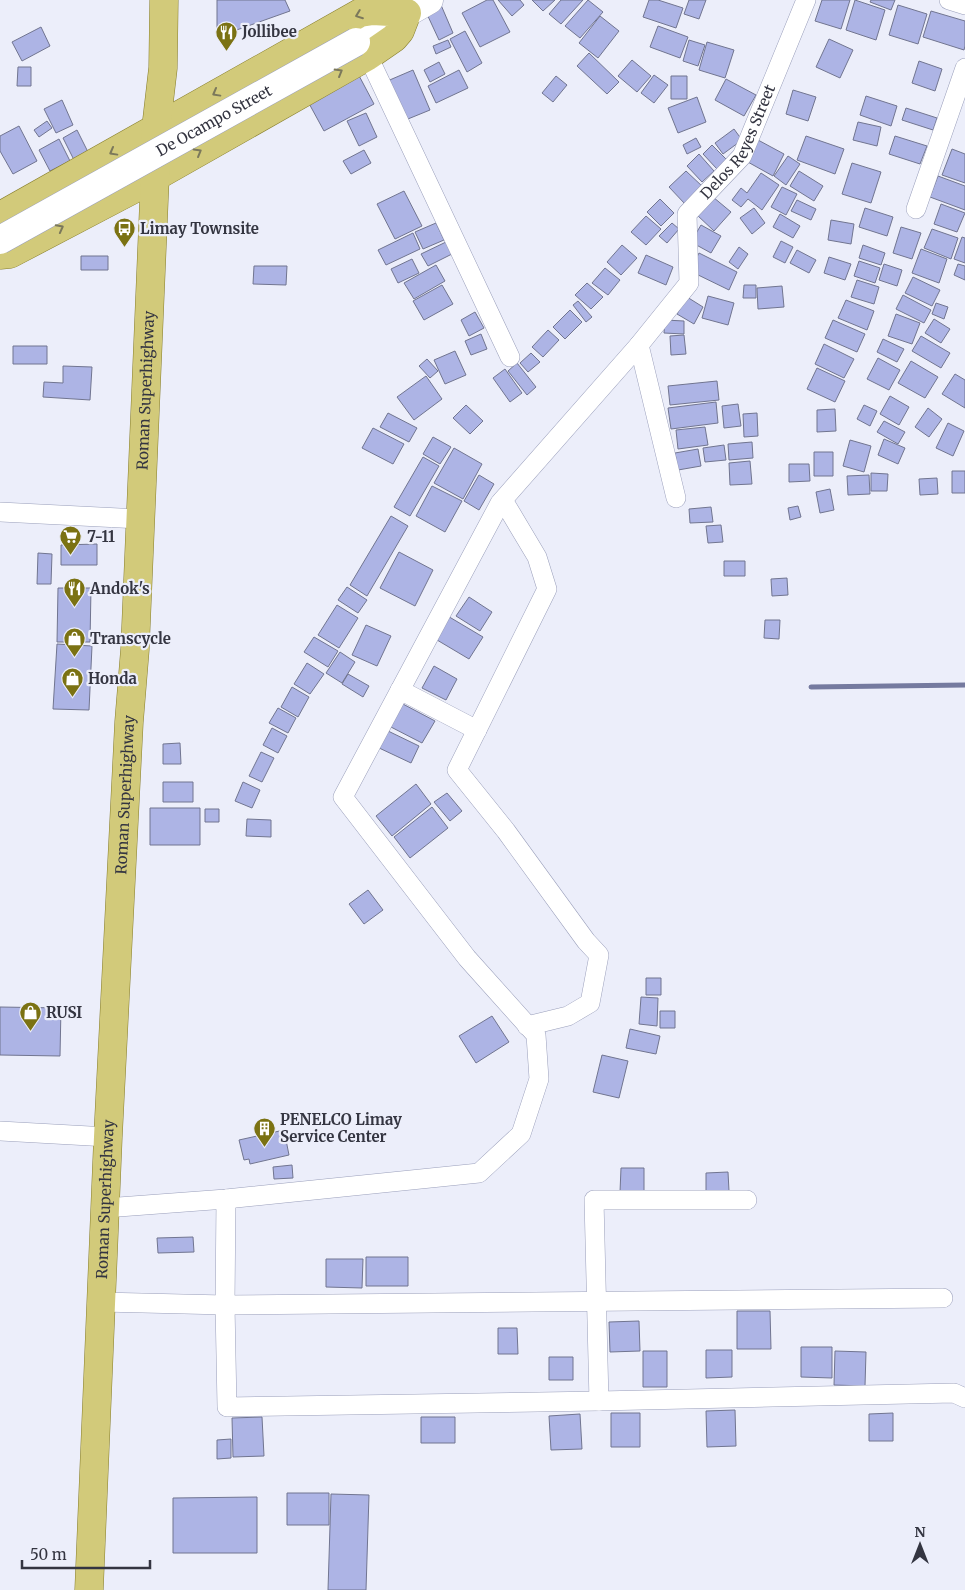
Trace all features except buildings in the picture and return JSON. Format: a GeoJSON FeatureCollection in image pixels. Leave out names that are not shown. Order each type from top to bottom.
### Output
{"type":"FeatureCollection","features":[{"type":"Feature","properties":{"kind":"main road","name":"Roman Superhighway"},"geometry":{"type":"LineString","coordinates":[[89,1590],[108,1138],[140,519],[156,176],[156,128],[163,68],[164,0]]}},
{"type":"Feature","properties":{"kind":"main road"},"geometry":{"type":"LineString","coordinates":[[0,216],[360,13],[418,6]]}},
{"type":"Feature","properties":{"kind":"main road"},"geometry":{"type":"LineString","coordinates":[[0,255],[10,254],[132,190],[362,49]]}},
{"type":"Feature","properties":{"kind":"street","name":"Delos Reyes Street"},"geometry":{"type":"LineString","coordinates":[[639,345],[689,283],[688,214],[742,156],[806,0]]}},
{"type":"Feature","properties":{"kind":"street"},"geometry":{"type":"LineString","coordinates":[[949,0],[965,5]]}},
{"type":"Feature","properties":{"kind":"street","name":"De Ocampo Street"},"geometry":{"type":"LineString","coordinates":[[0,240],[362,49],[418,6]]}},
{"type":"Feature","properties":{"kind":"street"},"geometry":{"type":"LineString","coordinates":[[362,49],[510,358]]}},
{"type":"Feature","properties":{"kind":"street"},"geometry":{"type":"LineString","coordinates":[[916,209],[965,68]]}},
{"type":"Feature","properties":{"kind":"street"},"geometry":{"type":"LineString","coordinates":[[639,345],[676,498]]}},
{"type":"Feature","properties":{"kind":"street"},"geometry":{"type":"LineString","coordinates":[[105,1208],[226,1199],[479,1172],[521,1134],[539,1079],[536,1035],[468,958],[343,797],[503,500],[639,345]]}},
{"type":"Feature","properties":{"kind":"street"},"geometry":{"type":"LineString","coordinates":[[503,500],[537,557],[547,589],[457,770],[506,831],[586,941],[599,955],[590,1003],[568,1016],[527,1026]]}},
{"type":"Feature","properties":{"kind":"street"},"geometry":{"type":"LineString","coordinates":[[0,512],[140,519]]}},
{"type":"Feature","properties":{"kind":"street"},"geometry":{"type":"LineString","coordinates":[[400,690],[477,730]]}},
{"type":"Feature","properties":{"kind":"street"},"geometry":{"type":"LineString","coordinates":[[0,1131],[108,1138]]}},
{"type":"Feature","properties":{"kind":"street"},"geometry":{"type":"LineString","coordinates":[[226,1199],[225,1305],[227,1407],[954,1393],[965,1398]]}},
{"type":"Feature","properties":{"kind":"street"},"geometry":{"type":"LineString","coordinates":[[599,1401],[594,1200],[747,1200]]}},
{"type":"Feature","properties":{"kind":"street"},"geometry":{"type":"LineString","coordinates":[[101,1302],[225,1305],[943,1298]]}},
{"type":"Feature","properties":{"kind":"waterway"},"geometry":{"type":"LineString","coordinates":[[811,687],[965,685]]}},
{"type":"Feature","properties":{"kind":"place","name":"Jollibee"},"geometry":{"type":"Point","coordinates":[226,51]}},
{"type":"Feature","properties":{"kind":"place","name":"Limay Townsite"},"geometry":{"type":"Point","coordinates":[124,248]}},
{"type":"Feature","properties":{"kind":"place","name":"7-11"},"geometry":{"type":"Point","coordinates":[71,556]}},
{"type":"Feature","properties":{"kind":"place","name":"Andok's"},"geometry":{"type":"Point","coordinates":[74,608]}},
{"type":"Feature","properties":{"kind":"place","name":"Transcycle"},"geometry":{"type":"Point","coordinates":[74,658]}},
{"type":"Feature","properties":{"kind":"place","name":"Honda"},"geometry":{"type":"Point","coordinates":[72,698]}},
{"type":"Feature","properties":{"kind":"place","name":"RUSI"},"geometry":{"type":"Point","coordinates":[30,1032]}},
{"type":"Feature","properties":{"kind":"place","name":"PENELCO Limay Service Center"},"geometry":{"type":"Point","coordinates":[264,1148]}}]}
